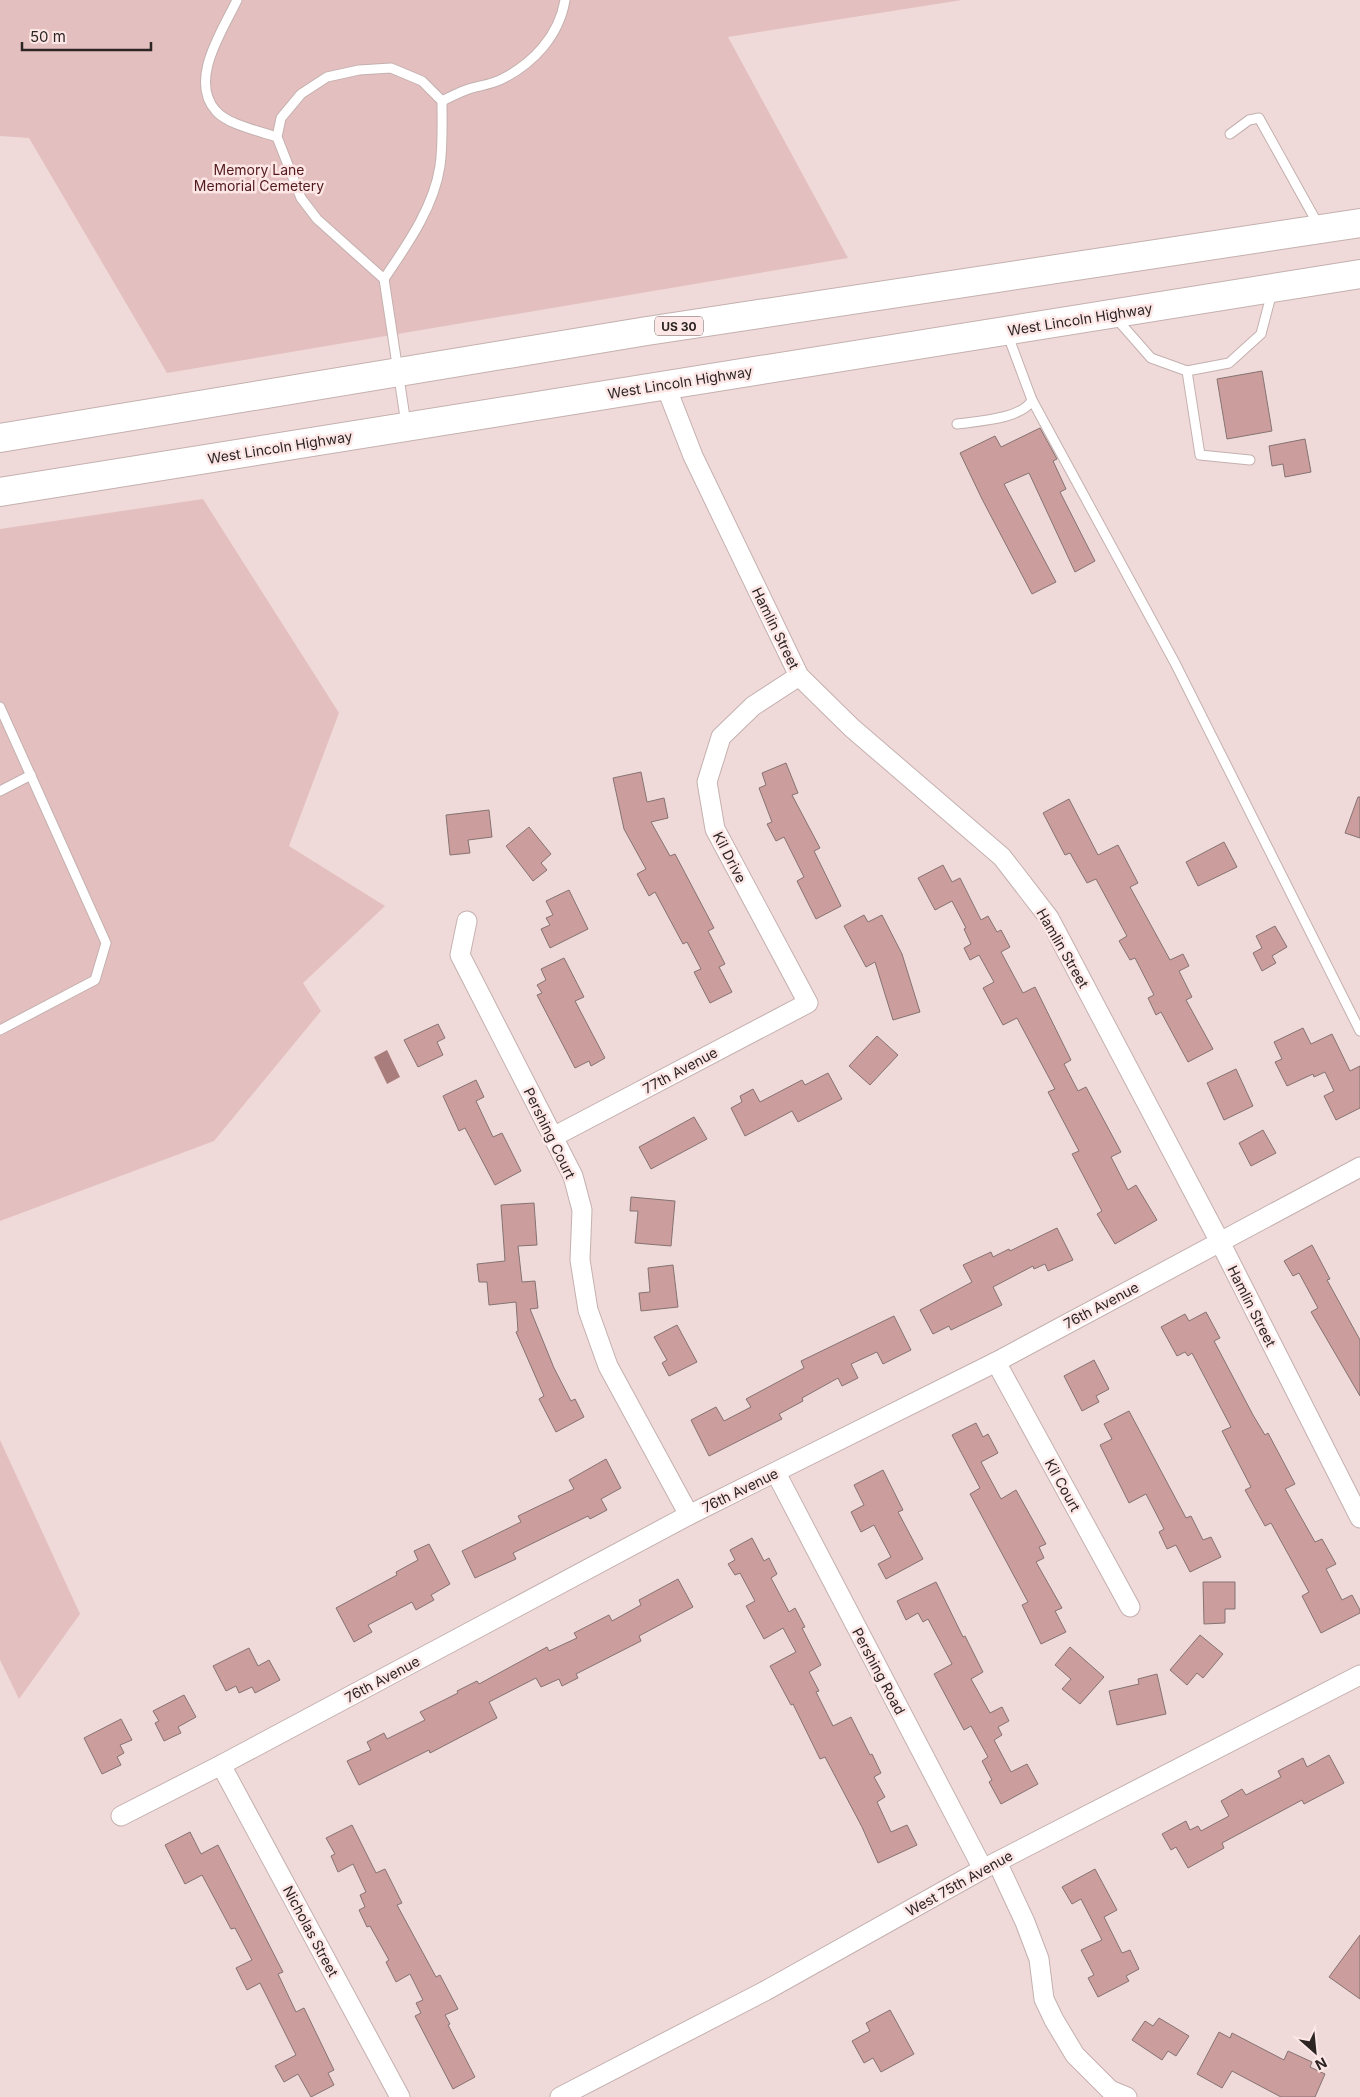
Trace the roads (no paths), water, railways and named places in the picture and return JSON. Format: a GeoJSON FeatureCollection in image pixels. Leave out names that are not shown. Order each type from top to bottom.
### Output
{"type":"FeatureCollection","features":[{"type":"Feature","properties":{"kind":"main road","name":"US 30"},"geometry":{"type":"LineString","coordinates":[[0,438],[647,331],[1360,223]]}},
{"type":"Feature","properties":{"kind":"main road","name":"West Lincoln Highway"},"geometry":{"type":"LineString","coordinates":[[0,492],[1360,274]]}},
{"type":"Feature","properties":{"kind":"street","name":"Hamlin Street"},"geometry":{"type":"LineString","coordinates":[[665,384],[693,456],[799,676],[852,728],[1002,857],[1048,918],[1220,1242],[1360,1518]]}},
{"type":"Feature","properties":{"kind":"street","name":"Kil Drive"},"geometry":{"type":"LineString","coordinates":[[799,676],[753,706],[721,737],[707,782],[715,829],[808,1003]]}},
{"type":"Feature","properties":{"kind":"street","name":"Pershing Court"},"geometry":{"type":"LineString","coordinates":[[467,921],[460,955],[573,1176],[582,1210],[580,1260],[588,1310],[608,1366],[689,1515]]}},
{"type":"Feature","properties":{"kind":"street","name":"77th Avenue"},"geometry":{"type":"LineString","coordinates":[[553,1137],[808,1003]]}},
{"type":"Feature","properties":{"kind":"street","name":"76th Avenue"},"geometry":{"type":"LineString","coordinates":[[121,1816],[221,1765],[689,1515],[996,1362],[1360,1166]]}},
{"type":"Feature","properties":{"kind":"street","name":"Kil Court"},"geometry":{"type":"LineString","coordinates":[[996,1362],[1130,1608]]}},
{"type":"Feature","properties":{"kind":"street","name":"Pershing Road"},"geometry":{"type":"LineString","coordinates":[[776,1473],[990,1866],[1026,1922],[1039,1959],[1044,1999],[1054,2020],[1075,2055],[1110,2090],[1127,2097]]}},
{"type":"Feature","properties":{"kind":"street","name":"West 75th Avenue"},"geometry":{"type":"LineString","coordinates":[[560,2097],[765,1991],[990,1866],[1360,1675]]}},
{"type":"Feature","properties":{"kind":"street","name":"Nicholas Street"},"geometry":{"type":"LineString","coordinates":[[221,1765],[400,2097]]}},
{"type":"Feature","properties":{"kind":"lane"},"geometry":{"type":"LineString","coordinates":[[237,0],[213,51],[206,73],[206,95],[217,112],[238,124],[277,137]]}},
{"type":"Feature","properties":{"kind":"lane"},"geometry":{"type":"LineString","coordinates":[[442,101],[467,89],[498,80],[524,66],[541,50],[557,28],[565,0]]}},
{"type":"Feature","properties":{"kind":"lane"},"geometry":{"type":"LineString","coordinates":[[384,279],[317,219],[301,198],[277,137],[281,118],[301,94],[327,77],[359,70],[390,68],[422,81],[442,101],[440,166],[433,195],[384,279],[406,426]]}},
{"type":"Feature","properties":{"kind":"lane"},"geometry":{"type":"LineString","coordinates":[[1230,134],[1249,120],[1259,118],[1321,229]]}},
{"type":"Feature","properties":{"kind":"lane"},"geometry":{"type":"LineString","coordinates":[[1111,314],[1151,358],[1187,371],[1228,363],[1260,334],[1273,288]]}},
{"type":"Feature","properties":{"kind":"lane"},"geometry":{"type":"LineString","coordinates":[[1006,330],[1032,400],[1175,663],[1360,1031]]}},
{"type":"Feature","properties":{"kind":"lane"},"geometry":{"type":"LineString","coordinates":[[1187,371],[1200,455],[1250,460]]}},
{"type":"Feature","properties":{"kind":"lane"},"geometry":{"type":"LineString","coordinates":[[957,424],[1014,414],[1028,407],[1032,400]]}},
{"type":"Feature","properties":{"kind":"lane"},"geometry":{"type":"LineString","coordinates":[[0,707],[106,943],[95,980],[0,1030]]}},
{"type":"Feature","properties":{"kind":"lane"},"geometry":{"type":"LineString","coordinates":[[0,791],[30,775]]}},
{"type":"Feature","properties":{"kind":"park label","name":"Memory Lane Memorial Cemetery"},"geometry":{"type":"Point","coordinates":[259,177]}}]}
